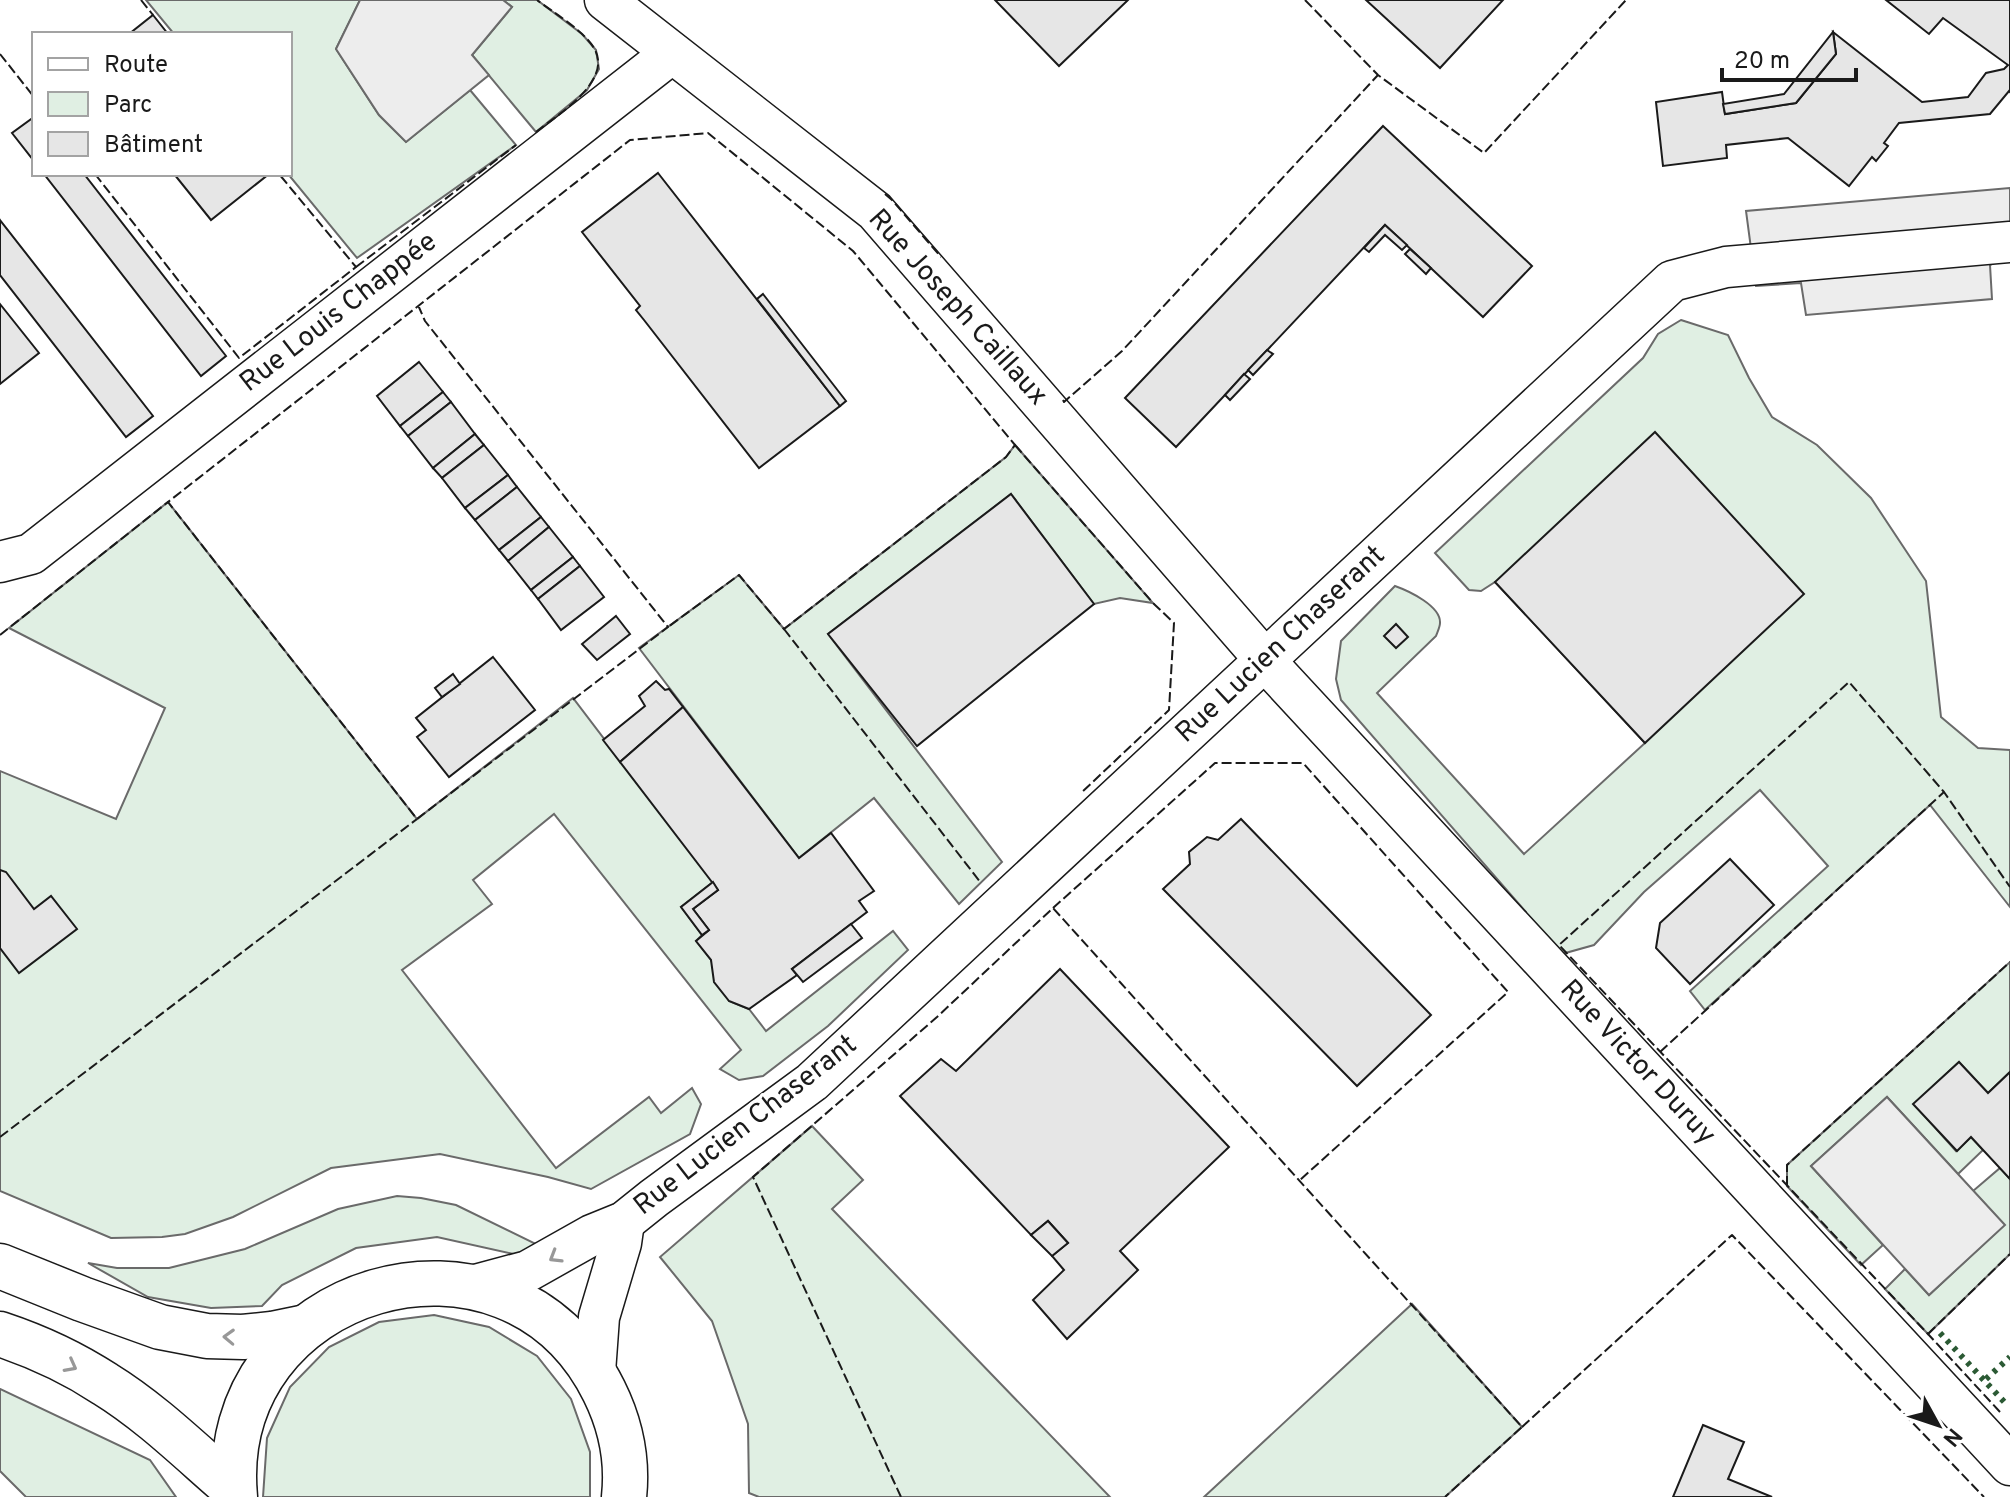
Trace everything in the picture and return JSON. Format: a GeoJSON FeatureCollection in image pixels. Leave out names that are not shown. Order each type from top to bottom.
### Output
{"type":"FeatureCollection","features":[{"type":"Feature","properties":{"kind":"main road"},"geometry":{"type":"LineString","coordinates":[[0,1266],[160,1327],[207,1336],[243,1337],[306,1327]]}},
{"type":"Feature","properties":{"kind":"main road"},"geometry":{"type":"LineString","coordinates":[[234,1493],[235,1452],[251,1399],[269,1368],[292,1339],[338,1306],[355,1298],[392,1287],[430,1283],[468,1287],[506,1298],[540,1317],[570,1342],[595,1372],[619,1428],[625,1468],[624,1497]]}},
{"type":"Feature","properties":{"kind":"main road"},"geometry":{"type":"LineString","coordinates":[[0,1334],[28,1343],[105,1384],[172,1434],[234,1493]]}},
{"type":"Feature","properties":{"kind":"street","name":"Rue Joseph Caillaux"},"geometry":{"type":"LineString","coordinates":[[605,0],[875,211],[1265,660]]}},
{"type":"Feature","properties":{"kind":"street","name":"Rue Louis Chappée"},"geometry":{"type":"LineString","coordinates":[[0,562],[31,554],[672,53]]}},
{"type":"Feature","properties":{"kind":"street","name":"Rue Lucien Chaserant"},"geometry":{"type":"LineString","coordinates":[[468,1287],[528,1271],[592,1235],[624,1222],[812,1082],[1672,281],[1726,267],[2010,242]]}},
{"type":"Feature","properties":{"kind":"street","name":"Rue Victor Duruy"},"geometry":{"type":"LineString","coordinates":[[1265,660],[2010,1465]]}},
{"type":"Feature","properties":{"kind":"street","name":"Rue Lucien Chaserant"},"geometry":{"type":"LineString","coordinates":[[595,1372],[599,1317],[621,1243],[624,1222]]}},
{"type":"Feature","properties":{"kind":"green space"},"geometry":{"type":"Polygon","coordinates":[[[146,0],[360,0],[336,49],[379,115],[406,142],[470,90],[516,145],[357,258],[290,176],[292,32],[172,32],[146,0]]]}},
{"type":"Feature","properties":{"kind":"green space"},"geometry":{"type":"Polygon","coordinates":[[[503,0],[537,0],[582,34],[596,50],[599,69],[587,90],[536,132],[472,55],[512,7],[503,0]]]}},
{"type":"Feature","properties":{"kind":"green space"},"geometry":{"type":"Polygon","coordinates":[[[1681,320],[1728,335],[1772,417],[1817,445],[1871,498],[1926,581],[1941,717],[1978,748],[2010,750],[2010,907],[1930,805],[1705,1010],[1690,991],[1828,866],[1760,790],[1644,892],[1594,945],[1551,957],[1523,922],[1526,912],[1341,700],[1336,679],[1341,641],[1395,586],[1430,605],[1439,617],[1436,636],[1377,693],[1524,854],[1645,743],[1495,582],[1481,591],[1469,590],[1435,553],[1643,358],[1658,334],[1681,320]]]}},
{"type":"Feature","properties":{"kind":"green space"},"geometry":{"type":"Polygon","coordinates":[[[1015,445],[1153,603],[1120,598],[1094,604],[1011,494],[828,634],[1002,862],[959,904],[874,798],[799,858],[639,648],[739,575],[784,629],[1006,457],[1015,445]]]}},
{"type":"Feature","properties":{"kind":"green space"},"geometry":{"type":"Polygon","coordinates":[[[168,502],[417,819],[573,698],[713,882],[681,907],[702,935],[696,941],[711,960],[729,1001],[749,1009],[766,1031],[893,931],[908,950],[828,1026],[763,1076],[739,1080],[720,1069],[741,1050],[554,814],[473,880],[492,904],[402,970],[556,1168],[649,1097],[661,1113],[692,1088],[701,1104],[690,1134],[591,1189],[440,1154],[331,1168],[233,1217],[185,1234],[162,1237],[111,1238],[0,1191],[0,771],[116,819],[165,708],[9,628],[168,502]]]}},
{"type":"Feature","properties":{"kind":"green space"},"geometry":{"type":"Polygon","coordinates":[[[2010,962],[2010,1072],[1988,1093],[1959,1062],[1914,1104],[1956,1151],[1971,1137],[1983,1150],[1958,1174],[1887,1097],[1811,1166],[1883,1245],[1861,1265],[1787,1186],[1787,1165],[2010,962]]]}},
{"type":"Feature","properties":{"kind":"green space"},"geometry":{"type":"Polygon","coordinates":[[[812,1126],[863,1180],[832,1209],[1110,1497],[759,1497],[749,1493],[748,1424],[712,1321],[660,1257],[812,1126]]]}},
{"type":"Feature","properties":{"kind":"green space"},"geometry":{"type":"Polygon","coordinates":[[[2000,1168],[2010,1179],[2010,1254],[1928,1334],[1885,1289],[1905,1269],[1929,1295],[2004,1225],[1973,1191],[2000,1168]]]}},
{"type":"Feature","properties":{"kind":"green space"},"geometry":{"type":"Polygon","coordinates":[[[397,1196],[456,1205],[536,1244],[518,1255],[437,1237],[356,1248],[282,1285],[262,1306],[211,1308],[148,1297],[88,1263],[117,1268],[169,1268],[245,1249],[338,1209],[397,1196]]]}},
{"type":"Feature","properties":{"kind":"green space"},"geometry":{"type":"Polygon","coordinates":[[[1412,1304],[1522,1427],[1445,1497],[1204,1497],[1412,1304]]]}},
{"type":"Feature","properties":{"kind":"green space"},"geometry":{"type":"Polygon","coordinates":[[[434,1315],[489,1327],[537,1356],[571,1399],[590,1452],[590,1497],[263,1497],[267,1438],[290,1387],[329,1347],[379,1322],[434,1315]]]}},
{"type":"Feature","properties":{"kind":"green space"},"geometry":{"type":"Polygon","coordinates":[[[0,1389],[150,1460],[176,1497],[26,1497],[0,1471],[0,1389]]]}},
{"type":"Feature","properties":{"kind":"shaded area"},"geometry":{"type":"Polygon","coordinates":[[[360,0],[503,0],[512,7],[472,55],[489,75],[406,142],[379,115],[336,49],[360,0]]]}},
{"type":"Feature","properties":{"kind":"shaded area"},"geometry":{"type":"Polygon","coordinates":[[[2010,188],[2010,254],[1990,265],[1992,299],[1806,315],[1801,283],[1756,286],[1746,211],[2010,188]]]}},
{"type":"Feature","properties":{"kind":"shaded area"},"geometry":{"type":"Polygon","coordinates":[[[1887,1097],[2005,1225],[1929,1295],[1811,1166],[1887,1097]]]}},
{"type":"Feature","properties":{"kind":"building"},"geometry":{"type":"Polygon","coordinates":[[[995,0],[1128,0],[1059,66],[995,0]]]}},
{"type":"Feature","properties":{"kind":"building"},"geometry":{"type":"Polygon","coordinates":[[[1366,0],[1503,0],[1440,68],[1366,0]]]}},
{"type":"Feature","properties":{"kind":"building"},"geometry":{"type":"Polygon","coordinates":[[[1886,0],[2010,0],[2010,92],[1990,114],[1899,123],[1884,143],[1888,146],[1876,161],[1872,157],[1849,186],[1788,138],[1726,145],[1727,158],[1663,166],[1656,102],[1722,92],[1725,114],[1796,103],[1836,54],[1833,32],[1922,102],[1968,97],[1986,73],[2008,65],[1943,18],[1929,34],[1886,0]]]}},
{"type":"Feature","properties":{"kind":"building"},"geometry":{"type":"Polygon","coordinates":[[[153,15],[166,32],[132,32],[153,15]]]}},
{"type":"Feature","properties":{"kind":"building"},"geometry":{"type":"Polygon","coordinates":[[[1833,32],[1836,54],[1796,103],[1725,114],[1723,104],[1784,94],[1833,32]]]}},
{"type":"Feature","properties":{"kind":"building"},"geometry":{"type":"Polygon","coordinates":[[[32,118],[32,158],[12,133],[32,118]]]}},
{"type":"Feature","properties":{"kind":"building"},"geometry":{"type":"Polygon","coordinates":[[[1383,126],[1532,266],[1483,317],[1385,225],[1176,447],[1125,398],[1383,126]]]}},
{"type":"Feature","properties":{"kind":"building"},"geometry":{"type":"Polygon","coordinates":[[[658,173],[840,406],[759,468],[636,310],[640,306],[582,232],[658,173]]]}},
{"type":"Feature","properties":{"kind":"building"},"geometry":{"type":"Polygon","coordinates":[[[46,176],[86,176],[226,356],[201,376],[46,176]]]}},
{"type":"Feature","properties":{"kind":"building"},"geometry":{"type":"Polygon","coordinates":[[[176,176],[266,176],[211,220],[176,176]]]}},
{"type":"Feature","properties":{"kind":"building"},"geometry":{"type":"Polygon","coordinates":[[[0,220],[153,416],[126,437],[0,275],[0,220]]]}},
{"type":"Feature","properties":{"kind":"building"},"geometry":{"type":"Polygon","coordinates":[[[1385,225],[1407,245],[1402,250],[1385,235],[1369,252],[1364,248],[1385,225]]]}},
{"type":"Feature","properties":{"kind":"building"},"geometry":{"type":"Polygon","coordinates":[[[1410,249],[1431,268],[1426,274],[1405,254],[1410,249]]]}},
{"type":"Feature","properties":{"kind":"building"},"geometry":{"type":"Polygon","coordinates":[[[763,294],[846,401],[840,406],[757,299],[763,294]]]}},
{"type":"Feature","properties":{"kind":"building"},"geometry":{"type":"Polygon","coordinates":[[[0,304],[39,353],[0,384],[0,304]]]}},
{"type":"Feature","properties":{"kind":"building"},"geometry":{"type":"Polygon","coordinates":[[[1267,350],[1273,354],[1253,375],[1248,370],[1267,350]]]}},
{"type":"Feature","properties":{"kind":"building"},"geometry":{"type":"Polygon","coordinates":[[[419,362],[443,392],[400,426],[377,396],[419,362]]]}},
{"type":"Feature","properties":{"kind":"building"},"geometry":{"type":"Polygon","coordinates":[[[1244,374],[1250,379],[1230,400],[1225,395],[1244,374]]]}},
{"type":"Feature","properties":{"kind":"building"},"geometry":{"type":"Polygon","coordinates":[[[443,392],[451,402],[408,436],[400,426],[443,392]]]}},
{"type":"Feature","properties":{"kind":"building"},"geometry":{"type":"Polygon","coordinates":[[[451,402],[475,434],[433,468],[408,436],[451,402]]]}},
{"type":"Feature","properties":{"kind":"building"},"geometry":{"type":"Polygon","coordinates":[[[1655,432],[1804,594],[1645,743],[1495,582],[1655,432]]]}},
{"type":"Feature","properties":{"kind":"building"},"geometry":{"type":"Polygon","coordinates":[[[475,434],[484,445],[442,478],[433,468],[475,434]]]}},
{"type":"Feature","properties":{"kind":"building"},"geometry":{"type":"Polygon","coordinates":[[[484,445],[508,475],[465,508],[442,478],[484,445]]]}},
{"type":"Feature","properties":{"kind":"building"},"geometry":{"type":"Polygon","coordinates":[[[508,475],[517,487],[475,520],[465,508],[508,475]]]}},
{"type":"Feature","properties":{"kind":"building"},"geometry":{"type":"Polygon","coordinates":[[[517,487],[541,517],[499,550],[475,520],[517,487]]]}},
{"type":"Feature","properties":{"kind":"building"},"geometry":{"type":"Polygon","coordinates":[[[1011,494],[1094,604],[917,746],[828,634],[1011,494]]]}},
{"type":"Feature","properties":{"kind":"building"},"geometry":{"type":"Polygon","coordinates":[[[541,517],[549,527],[508,561],[499,550],[541,517]]]}},
{"type":"Feature","properties":{"kind":"building"},"geometry":{"type":"Polygon","coordinates":[[[549,527],[573,557],[531,590],[508,561],[549,527]]]}},
{"type":"Feature","properties":{"kind":"building"},"geometry":{"type":"Polygon","coordinates":[[[573,557],[580,566],[538,599],[531,590],[573,557]]]}},
{"type":"Feature","properties":{"kind":"building"},"geometry":{"type":"Polygon","coordinates":[[[580,566],[604,597],[561,630],[538,599],[580,566]]]}},
{"type":"Feature","properties":{"kind":"building"},"geometry":{"type":"Polygon","coordinates":[[[616,616],[630,634],[597,660],[582,644],[616,616]]]}},
{"type":"Feature","properties":{"kind":"building"},"geometry":{"type":"Polygon","coordinates":[[[1396,624],[1408,637],[1396,648],[1384,636],[1396,624]]]}},
{"type":"Feature","properties":{"kind":"building"},"geometry":{"type":"Polygon","coordinates":[[[493,657],[535,710],[449,777],[417,737],[426,730],[416,718],[493,657]]]}},
{"type":"Feature","properties":{"kind":"building"},"geometry":{"type":"Polygon","coordinates":[[[453,674],[460,684],[442,697],[435,688],[453,674]]]}},
{"type":"Feature","properties":{"kind":"building"},"geometry":{"type":"Polygon","coordinates":[[[656,681],[665,690],[669,689],[683,707],[620,762],[603,740],[645,706],[639,696],[656,681]]]}},
{"type":"Feature","properties":{"kind":"building"},"geometry":{"type":"Polygon","coordinates":[[[683,707],[799,858],[831,833],[874,891],[859,901],[867,912],[792,969],[797,975],[749,1009],[729,1001],[714,982],[711,960],[696,941],[709,930],[693,909],[718,890],[620,762],[683,707]]]}},
{"type":"Feature","properties":{"kind":"building"},"geometry":{"type":"Polygon","coordinates":[[[1241,819],[1431,1015],[1357,1086],[1163,889],[1190,864],[1189,852],[1207,837],[1218,840],[1241,819]]]}},
{"type":"Feature","properties":{"kind":"building"},"geometry":{"type":"Polygon","coordinates":[[[1730,859],[1774,905],[1690,984],[1656,948],[1660,923],[1730,859]]]}},
{"type":"Feature","properties":{"kind":"building"},"geometry":{"type":"Polygon","coordinates":[[[0,870],[6,872],[34,909],[51,896],[77,929],[19,973],[0,948],[0,870]]]}},
{"type":"Feature","properties":{"kind":"building"},"geometry":{"type":"Polygon","coordinates":[[[713,882],[718,890],[693,909],[709,930],[702,935],[681,907],[713,882]]]}},
{"type":"Feature","properties":{"kind":"building"},"geometry":{"type":"Polygon","coordinates":[[[851,924],[862,938],[803,982],[792,969],[851,924]]]}},
{"type":"Feature","properties":{"kind":"building"},"geometry":{"type":"Polygon","coordinates":[[[1060,969],[1229,1147],[1120,1251],[1138,1270],[1067,1339],[1033,1300],[1064,1270],[1052,1256],[1068,1243],[1048,1221],[1031,1235],[900,1096],[941,1059],[956,1071],[1060,969]]]}},
{"type":"Feature","properties":{"kind":"building"},"geometry":{"type":"Polygon","coordinates":[[[1959,1062],[1988,1093],[2010,1072],[2010,1179],[1971,1137],[1957,1151],[1913,1104],[1959,1062]]]}},
{"type":"Feature","properties":{"kind":"building"},"geometry":{"type":"Polygon","coordinates":[[[1048,1221],[1068,1243],[1052,1256],[1031,1235],[1048,1221]]]}},
{"type":"Feature","properties":{"kind":"building"},"geometry":{"type":"Polygon","coordinates":[[[1703,1425],[1744,1442],[1728,1479],[1772,1497],[1673,1497],[1703,1425]]]}},
{"type":"Feature","properties":{"kind":"hedge"},"geometry":{"type":"LineString","coordinates":[[1940,1333],[2008,1406]]}},
{"type":"Feature","properties":{"kind":"hedge"},"geometry":{"type":"LineString","coordinates":[[1986,1379],[2010,1357]]}},
{"type":"Feature","properties":{"kind":"fence"},"geometry":{"type":"LineString","coordinates":[[141,0],[153,15]]}},
{"type":"Feature","properties":{"kind":"fence"},"geometry":{"type":"LineString","coordinates":[[536,132],[569,107],[590,85],[598,60],[594,48],[583,35],[537,0]]}},
{"type":"Feature","properties":{"kind":"fence"},"geometry":{"type":"LineString","coordinates":[[1305,0],[1378,75],[1484,153],[1626,0]]}},
{"type":"Feature","properties":{"kind":"fence"},"geometry":{"type":"LineString","coordinates":[[0,54],[32,94]]}},
{"type":"Feature","properties":{"kind":"fence"},"geometry":{"type":"LineString","coordinates":[[1063,400],[1122,351],[1378,75]]}},
{"type":"Feature","properties":{"kind":"fence"},"geometry":{"type":"LineString","coordinates":[[418,305],[425,321],[668,627],[417,819],[168,502],[630,140],[708,133],[853,251],[1015,445],[1006,457],[784,629],[739,575],[668,627]]}},
{"type":"Feature","properties":{"kind":"fence"},"geometry":{"type":"LineString","coordinates":[[356,267],[516,145]]}},
{"type":"Feature","properties":{"kind":"fence"},"geometry":{"type":"LineString","coordinates":[[97,176],[239,358],[356,267],[281,176]]}},
{"type":"Feature","properties":{"kind":"fence"},"geometry":{"type":"LineString","coordinates":[[885,194],[941,257]]}},
{"type":"Feature","properties":{"kind":"fence"},"geometry":{"type":"LineString","coordinates":[[1015,445],[1174,623],[1169,710],[1081,793]]}},
{"type":"Feature","properties":{"kind":"fence"},"geometry":{"type":"LineString","coordinates":[[0,635],[168,502]]}},
{"type":"Feature","properties":{"kind":"fence"},"geometry":{"type":"LineString","coordinates":[[784,629],[981,883]]}},
{"type":"Feature","properties":{"kind":"fence"},"geometry":{"type":"LineString","coordinates":[[2000,1412],[1559,945],[1849,682],[1944,792],[2010,887]]}},
{"type":"Feature","properties":{"kind":"fence"},"geometry":{"type":"LineString","coordinates":[[1053,908],[1215,763],[1303,763],[1508,992],[1300,1180]]}},
{"type":"Feature","properties":{"kind":"fence"},"geometry":{"type":"LineString","coordinates":[[1660,1052],[1944,792]]}},
{"type":"Feature","properties":{"kind":"fence"},"geometry":{"type":"LineString","coordinates":[[0,1137],[417,819]]}},
{"type":"Feature","properties":{"kind":"fence"},"geometry":{"type":"LineString","coordinates":[[901,1497],[753,1177],[937,1017],[1053,908],[1522,1427],[1445,1497]]}},
{"type":"Feature","properties":{"kind":"fence"},"geometry":{"type":"LineString","coordinates":[[1787,1186],[1787,1165],[2010,962]]}},
{"type":"Feature","properties":{"kind":"fence"},"geometry":{"type":"LineString","coordinates":[[1522,1427],[1732,1235],[1984,1497]]}},
{"type":"Feature","properties":{"kind":"fence"},"geometry":{"type":"LineString","coordinates":[[1928,1334],[2010,1254]]}}]}
